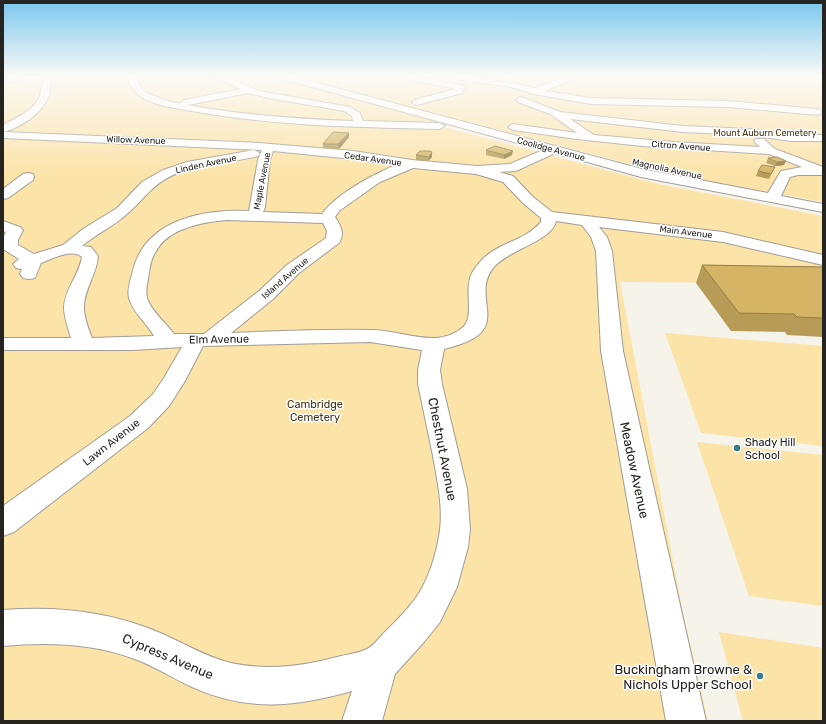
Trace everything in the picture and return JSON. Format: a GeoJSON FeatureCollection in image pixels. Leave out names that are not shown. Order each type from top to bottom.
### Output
{"type":"FeatureCollection","features":[{"type":"Feature","properties":{"kind":"street"},"geometry":{"type":"LineString","coordinates":[[3,129],[34,110]]}},
{"type":"Feature","properties":{"kind":"street"},"geometry":{"type":"LineString","coordinates":[[201,110],[308,122],[358,125],[438,126],[461,124]]}},
{"type":"Feature","properties":{"kind":"street"},"geometry":{"type":"LineString","coordinates":[[349,110],[357,114],[359,118],[358,125]]}},
{"type":"Feature","properties":{"kind":"street","name":"Coolidge Avenue"},"geometry":{"type":"LineString","coordinates":[[408,110],[654,176],[774,194],[823,208]]}},
{"type":"Feature","properties":{"kind":"street"},"geometry":{"type":"LineString","coordinates":[[446,110],[491,122]]}},
{"type":"Feature","properties":{"kind":"street","name":"Magnolia Avenue"},"geometry":{"type":"LineString","coordinates":[[550,110],[591,137],[609,152],[637,163],[700,176],[774,194],[823,198]]}},
{"type":"Feature","properties":{"kind":"street"},"geometry":{"type":"LineString","coordinates":[[795,110],[820,112]]}},
{"type":"Feature","properties":{"kind":"street"},"geometry":{"type":"LineString","coordinates":[[778,120],[820,112]]}},
{"type":"Feature","properties":{"kind":"street"},"geometry":{"type":"LineString","coordinates":[[223,124],[236,115]]}},
{"type":"Feature","properties":{"kind":"street"},"geometry":{"type":"LineString","coordinates":[[560,115],[683,129],[754,127],[794,130],[823,129]]}},
{"type":"Feature","properties":{"kind":"street","name":"Citron Avenue"},"geometry":{"type":"LineString","coordinates":[[505,125],[653,144],[771,151]]}},
{"type":"Feature","properties":{"kind":"street"},"geometry":{"type":"LineString","coordinates":[[754,127],[791,138],[823,138]]}},
{"type":"Feature","properties":{"kind":"street"},"geometry":{"type":"LineString","coordinates":[[754,127],[771,151],[823,171]]}},
{"type":"Feature","properties":{"kind":"street"},"geometry":{"type":"LineString","coordinates":[[199,143],[212,133]]}},
{"type":"Feature","properties":{"kind":"street","name":"Willow Avenue"},"geometry":{"type":"LineString","coordinates":[[3,135],[199,143],[267,150]]}},
{"type":"Feature","properties":{"kind":"street","name":"Cedar Avenue"},"geometry":{"type":"LineString","coordinates":[[267,150],[296,150],[353,155],[412,164],[510,173]]}},
{"type":"Feature","properties":{"kind":"street","name":"Maple Avenue"},"geometry":{"type":"LineString","coordinates":[[255,214],[258,207],[267,150]]}},
{"type":"Feature","properties":{"kind":"street","name":"Linden Avenue"},"geometry":{"type":"LineString","coordinates":[[9,228],[10,247],[31,258],[28,266],[69,248],[89,232],[122,211],[147,185],[167,173],[188,166],[267,150]]}},
{"type":"Feature","properties":{"kind":"street"},"geometry":{"type":"LineString","coordinates":[[510,173],[553,150]]}},
{"type":"Feature","properties":{"kind":"street"},"geometry":{"type":"LineString","coordinates":[[434,166],[439,159],[449,156]]}},
{"type":"Feature","properties":{"kind":"street"},"geometry":{"type":"LineString","coordinates":[[482,157],[504,163],[528,200],[548,216]]}},
{"type":"Feature","properties":{"kind":"street"},"geometry":{"type":"LineString","coordinates":[[167,341],[160,326],[145,312],[138,298],[142,265],[146,253],[152,243],[177,227],[196,219],[255,214],[310,219],[327,218],[335,208],[369,182],[383,174],[412,164]]}},
{"type":"Feature","properties":{"kind":"street"},"geometry":{"type":"LineString","coordinates":[[774,194],[785,174],[798,171],[823,171]]}},
{"type":"Feature","properties":{"kind":"street"},"geometry":{"type":"LineString","coordinates":[[3,195],[26,180],[28,177],[7,176]]}},
{"type":"Feature","properties":{"kind":"street","name":"Main Avenue"},"geometry":{"type":"LineString","coordinates":[[548,216],[723,237],[823,260]]}},
{"type":"Feature","properties":{"kind":"street","name":"Elm Avenue"},"geometry":{"type":"LineString","coordinates":[[3,344],[133,344],[167,341],[371,336],[434,344],[447,342],[458,338],[473,329],[477,322],[479,314],[477,283],[482,271],[492,258],[501,252],[529,239],[542,230],[549,223],[548,216]]}},
{"type":"Feature","properties":{"kind":"street","name":"Island Avenue"},"geometry":{"type":"LineString","coordinates":[[203,340],[266,295],[293,269],[333,240],[335,237],[334,229],[327,218]]}},
{"type":"Feature","properties":{"kind":"street","name":"Meadow Avenue"},"geometry":{"type":"LineString","coordinates":[[587,221],[599,237],[604,251],[613,358],[686,721]]}},
{"type":"Feature","properties":{"kind":"street"},"geometry":{"type":"LineString","coordinates":[[69,248],[85,251],[90,256],[90,264],[78,293],[74,309],[84,344]]}},
{"type":"Feature","properties":{"kind":"street","name":"Lawn Avenue"},"geometry":{"type":"LineString","coordinates":[[3,523],[139,422],[161,400],[203,340]]}},
{"type":"Feature","properties":{"kind":"street","name":"Chestnut Avenue"},"geometry":{"type":"LineString","coordinates":[[362,721],[379,664],[412,630],[428,610],[440,587],[452,547],[455,529],[455,511],[452,489],[430,384],[429,370],[434,344]]}},
{"type":"Feature","properties":{"kind":"street","name":"Cypress Avenue"},"geometry":{"type":"LineString","coordinates":[[3,628],[63,626],[101,631],[150,646],[202,673],[252,686],[274,686],[301,683],[332,677],[379,664]]}},
{"type":"Feature","properties":{"kind":"green space","name":"Cambridge Cemetery"},"geometry":{"type":"Polygon","coordinates":[[[3,110],[400,110],[446,122],[443,128],[448,128],[658,184],[823,216],[823,283],[620,282],[683,613],[708,721],[3,721],[3,110]]]}},
{"type":"Feature","properties":{"kind":"green space","name":"Mount Auburn Cemetery"},"geometry":{"type":"Polygon","coordinates":[[[422,110],[823,110],[823,202],[665,173],[422,110]]]}},
{"type":"Feature","properties":{"kind":"green space"},"geometry":{"type":"Polygon","coordinates":[[[665,333],[823,346],[823,446],[701,433],[665,333]]]}},
{"type":"Feature","properties":{"kind":"green space"},"geometry":{"type":"Polygon","coordinates":[[[697,442],[823,455],[823,606],[749,596],[697,442]]]}},
{"type":"Feature","properties":{"kind":"green space"},"geometry":{"type":"Polygon","coordinates":[[[719,632],[823,648],[823,721],[743,721],[719,632]]]}},
{"type":"Feature","properties":{"kind":"building"},"geometry":{"type":"Polygon","coordinates":[[[333,132],[349,133],[338,144],[323,144],[333,132]]]}},
{"type":"Feature","properties":{"kind":"building"},"geometry":{"type":"Polygon","coordinates":[[[495,146],[513,151],[504,155],[486,150],[495,146]]]}},
{"type":"Feature","properties":{"kind":"building"},"geometry":{"type":"Polygon","coordinates":[[[420,151],[432,152],[429,157],[416,155],[420,151]]]}},
{"type":"Feature","properties":{"kind":"building"},"geometry":{"type":"Polygon","coordinates":[[[777,157],[786,161],[777,162],[768,158],[777,157]]]}},
{"type":"Feature","properties":{"kind":"building"},"geometry":{"type":"Polygon","coordinates":[[[762,165],[775,167],[771,174],[758,171],[762,165]]]}},
{"type":"Feature","properties":{"kind":"building"},"geometry":{"type":"Polygon","coordinates":[[[702,265],[823,267],[823,318],[797,317],[794,314],[739,313],[702,265]]]}},
{"type":"Feature","properties":{"kind":"place","name":"Shady Hill School"},"geometry":{"type":"Point","coordinates":[737,448]}},
{"type":"Feature","properties":{"kind":"place","name":"Buckingham Browne & Nichols Upper School"},"geometry":{"type":"Point","coordinates":[760,676]}}]}
